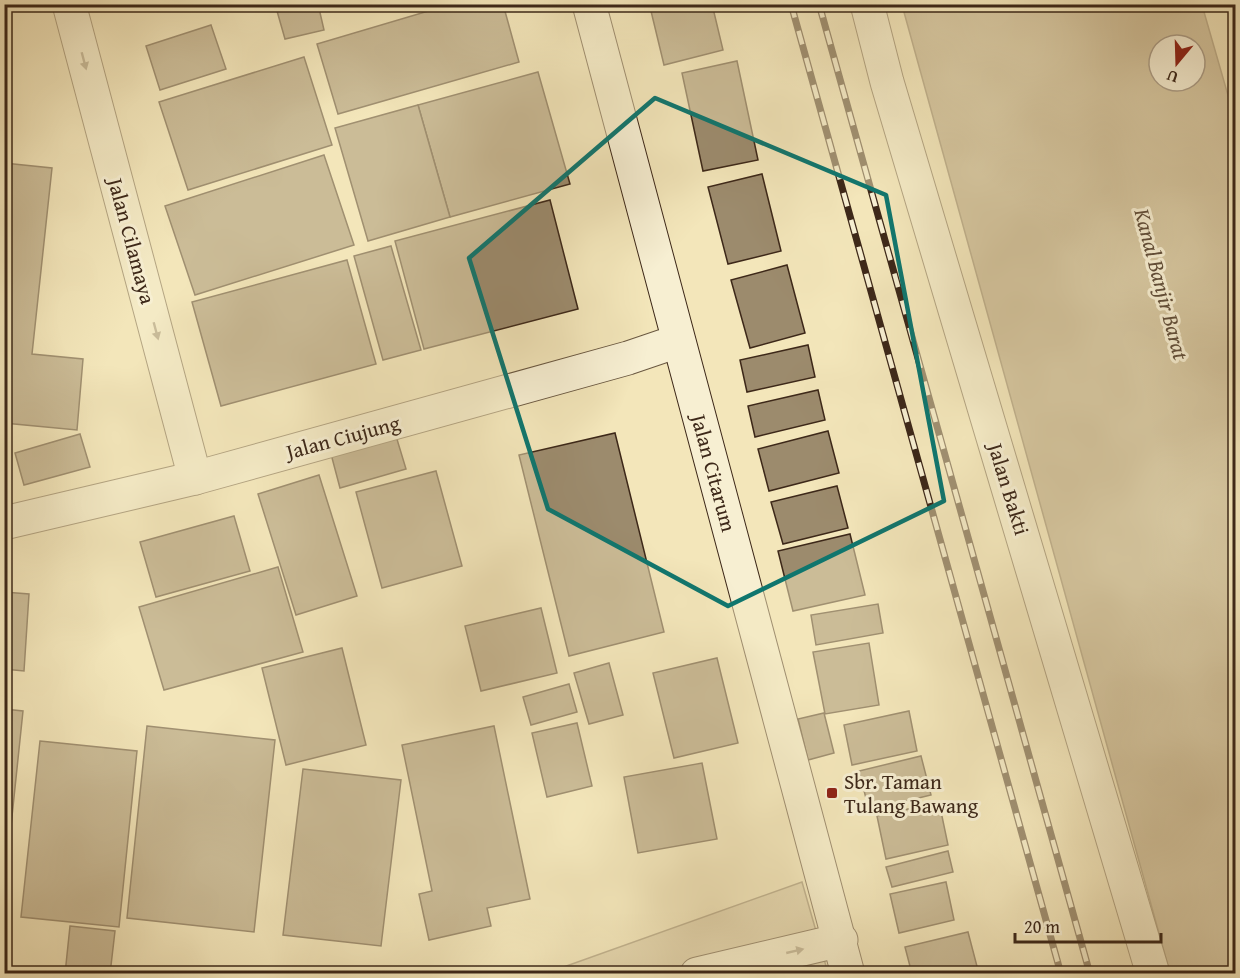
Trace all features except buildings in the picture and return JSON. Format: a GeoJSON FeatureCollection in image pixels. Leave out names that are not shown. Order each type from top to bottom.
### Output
{"type":"FeatureCollection","features":[{"type":"Feature","properties":{"kind":"street","name":"Jalan Cilamaya"},"geometry":{"type":"LineString","coordinates":[[69,4],[195,478]]}},
{"type":"Feature","properties":{"kind":"street","name":"Jalan Citarum"},"geometry":{"type":"LineString","coordinates":[[589,4],[841,940],[848,974]]}},
{"type":"Feature","properties":{"kind":"street","name":"Jalan Bakti"},"geometry":{"type":"LineString","coordinates":[[867,4],[887,82],[1153,974]]}},
{"type":"Feature","properties":{"kind":"street","name":"Jalan Ciujung"},"geometry":{"type":"LineString","coordinates":[[4,524],[195,478],[628,358],[678,341]]}},
{"type":"Feature","properties":{"kind":"street"},"geometry":{"type":"LineString","coordinates":[[697,974],[841,940]]}},
{"type":"Feature","properties":{"kind":"highlighted area"},"geometry":{"type":"Polygon","coordinates":[[[655,98],[886,195],[944,501],[728,606],[548,509],[469,258],[655,98]]]}},
{"type":"Feature","properties":{"kind":"shaded area"},"geometry":{"type":"Polygon","coordinates":[[[802,882],[828,973],[544,974],[802,882]]]}},
{"type":"Feature","properties":{"kind":"water","name":"Kanal Banjir Barat"},"geometry":{"type":"Polygon","coordinates":[[[902,5],[1202,5],[1236,123],[1235,973],[1170,973],[902,5]]]}},
{"type":"Feature","properties":{"kind":"railway"},"geometry":{"type":"LineString","coordinates":[[791,4],[1061,974]]}},
{"type":"Feature","properties":{"kind":"railway"},"geometry":{"type":"LineString","coordinates":[[819,4],[1090,974]]}},
{"type":"Feature","properties":{"kind":"place","name":"Sbr. Taman Tulang Bawang"},"geometry":{"type":"Point","coordinates":[832,793]}}]}
